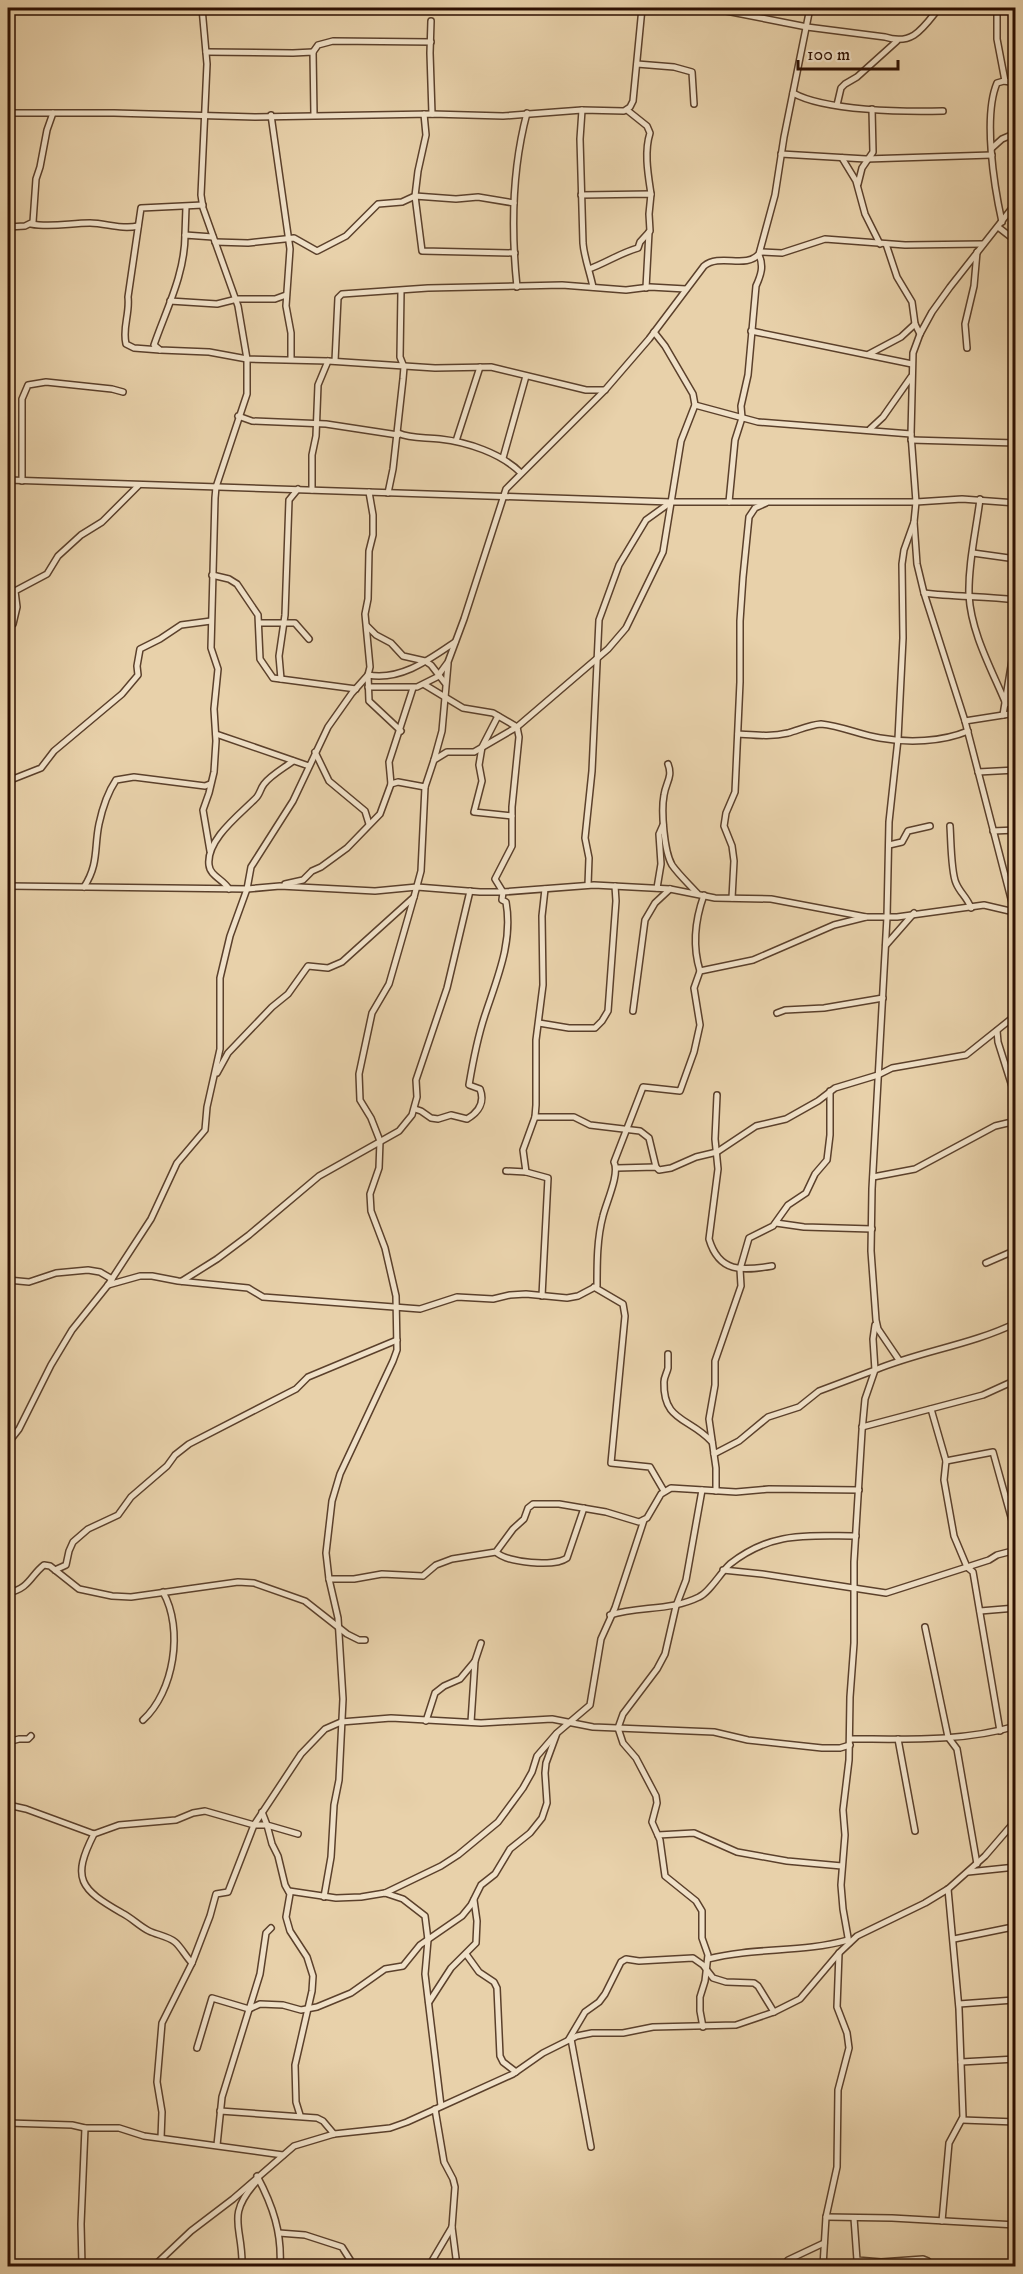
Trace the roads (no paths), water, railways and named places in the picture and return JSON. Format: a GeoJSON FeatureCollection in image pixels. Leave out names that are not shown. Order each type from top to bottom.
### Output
{"type":"FeatureCollection","features":[{"type":"Feature","properties":{"kind":"street"},"geometry":{"type":"LineString","coordinates":[[202,8],[206,52],[203,205],[237,299],[247,359],[248,387],[216,487],[211,621],[211,648],[218,669],[214,709],[216,734],[214,772],[203,810],[210,851],[209,867],[212,874],[229,889]]}},
{"type":"Feature","properties":{"kind":"street"},"geometry":{"type":"LineString","coordinates":[[627,110],[633,101],[642,8]]}},
{"type":"Feature","properties":{"kind":"street"},"geometry":{"type":"LineString","coordinates":[[692,8],[722,9],[807,27],[885,37],[897,41],[912,39],[939,8]]}},
{"type":"Feature","properties":{"kind":"street"},"geometry":{"type":"LineString","coordinates":[[729,502],[735,440],[742,418],[741,406],[748,375],[756,286],[761,274],[760,253],[775,195],[801,43],[807,27],[810,8]]}},
{"type":"Feature","properties":{"kind":"street"},"geometry":{"type":"LineString","coordinates":[[997,8],[998,39],[1005,81]]}},
{"type":"Feature","properties":{"kind":"street"},"geometry":{"type":"LineString","coordinates":[[431,21],[432,114]]}},
{"type":"Feature","properties":{"kind":"street"},"geometry":{"type":"LineString","coordinates":[[314,115],[313,52],[318,45],[333,41],[431,42]]}},
{"type":"Feature","properties":{"kind":"street"},"geometry":{"type":"LineString","coordinates":[[837,105],[841,88],[857,77],[897,41]]}},
{"type":"Feature","properties":{"kind":"street"},"geometry":{"type":"LineString","coordinates":[[206,52],[313,52]]}},
{"type":"Feature","properties":{"kind":"street"},"geometry":{"type":"LineString","coordinates":[[637,64],[674,67],[692,72],[694,104]]}},
{"type":"Feature","properties":{"kind":"street"},"geometry":{"type":"LineString","coordinates":[[1016,83],[998,82],[995,88],[992,115],[992,155],[1000,224],[1016,240]]}},
{"type":"Feature","properties":{"kind":"street"},"geometry":{"type":"LineString","coordinates":[[793,93],[805,100],[837,105],[872,109],[944,111]]}},
{"type":"Feature","properties":{"kind":"street"},"geometry":{"type":"LineString","coordinates":[[858,186],[862,168],[873,152],[872,109]]}},
{"type":"Feature","properties":{"kind":"street"},"geometry":{"type":"LineString","coordinates":[[582,110],[580,139],[584,255],[593,287]]}},
{"type":"Feature","properties":{"kind":"street"},"geometry":{"type":"LineString","coordinates":[[8,113],[114,113],[203,117],[424,114],[503,116],[582,110],[627,110],[647,126],[651,133],[648,142],[648,174],[651,194],[646,288]]}},
{"type":"Feature","properties":{"kind":"street"},"geometry":{"type":"LineString","coordinates":[[517,286],[514,253],[514,203],[527,113]]}},
{"type":"Feature","properties":{"kind":"street"},"geometry":{"type":"LineString","coordinates":[[31,224],[34,215],[36,179],[46,130],[53,114]]}},
{"type":"Feature","properties":{"kind":"street"},"geometry":{"type":"LineString","coordinates":[[424,114],[426,135],[415,196],[422,251],[514,253]]}},
{"type":"Feature","properties":{"kind":"street"},"geometry":{"type":"LineString","coordinates":[[271,115],[291,260],[286,295],[291,359]]}},
{"type":"Feature","properties":{"kind":"street"},"geometry":{"type":"LineString","coordinates":[[992,148],[1002,139],[1016,133]]}},
{"type":"Feature","properties":{"kind":"street"},"geometry":{"type":"LineString","coordinates":[[781,154],[870,159],[992,155]]}},
{"type":"Feature","properties":{"kind":"street"},"geometry":{"type":"LineString","coordinates":[[842,158],[858,186],[865,214],[912,302],[915,324],[920,334]]}},
{"type":"Feature","properties":{"kind":"street"},"geometry":{"type":"LineString","coordinates":[[581,195],[651,194]]}},
{"type":"Feature","properties":{"kind":"street"},"geometry":{"type":"LineString","coordinates":[[185,235],[248,243],[288,238],[299,240],[317,251],[346,236],[378,204],[402,202],[415,196],[478,197],[514,203]]}},
{"type":"Feature","properties":{"kind":"street"},"geometry":{"type":"LineString","coordinates":[[8,886],[247,889],[280,886],[375,891],[417,887],[503,892],[588,885],[670,889],[716,898],[771,899],[866,917],[887,917],[984,905],[1015,915],[1013,896],[993,831],[968,731],[917,564],[914,522],[916,502],[911,437],[911,377],[913,353],[932,312],[1016,203]]}},
{"type":"Feature","properties":{"kind":"street"},"geometry":{"type":"LineString","coordinates":[[203,205],[141,208],[128,297],[130,309],[123,333],[126,345],[134,348],[208,352],[247,359],[335,361],[453,369],[498,368],[586,390],[605,390]]}},
{"type":"Feature","properties":{"kind":"street"},"geometry":{"type":"LineString","coordinates":[[160,350],[154,345],[182,262],[186,207]]}},
{"type":"Feature","properties":{"kind":"street"},"geometry":{"type":"LineString","coordinates":[[8,227],[31,224],[41,226],[92,223],[129,228],[138,226]]}},
{"type":"Feature","properties":{"kind":"street"},"geometry":{"type":"LineString","coordinates":[[589,269],[611,260],[624,251],[638,248],[649,232]]}},
{"type":"Feature","properties":{"kind":"street"},"geometry":{"type":"LineString","coordinates":[[324,1897],[331,1857],[334,1805],[339,1780],[343,1699],[338,1626],[329,1579],[327,1544],[335,1488],[393,1361],[397,1341],[396,1296],[385,1248],[371,1211],[370,1194],[379,1168],[380,1141],[360,1100],[359,1074],[372,1013],[389,984],[421,871],[425,787],[442,731],[448,662],[506,489],[605,390],[708,263],[717,260],[754,259],[760,253],[779,253],[825,239],[883,244],[983,244]]}},
{"type":"Feature","properties":{"kind":"street"},"geometry":{"type":"LineString","coordinates":[[967,348],[965,324],[974,286],[978,250]]}},
{"type":"Feature","properties":{"kind":"street"},"geometry":{"type":"LineString","coordinates":[[335,361],[340,295],[428,288],[569,285],[626,290],[686,289]]}},
{"type":"Feature","properties":{"kind":"street"},"geometry":{"type":"LineString","coordinates":[[388,493],[398,434],[404,367],[400,357],[401,291]]}},
{"type":"Feature","properties":{"kind":"street"},"geometry":{"type":"LineString","coordinates":[[170,301],[217,304],[237,299],[275,299],[286,295]]}},
{"type":"Feature","properties":{"kind":"street"},"geometry":{"type":"LineString","coordinates":[[868,354],[901,337],[915,324]]}},
{"type":"Feature","properties":{"kind":"street"},"geometry":{"type":"LineString","coordinates":[[751,331],[912,364]]}},
{"type":"Feature","properties":{"kind":"street"},"geometry":{"type":"LineString","coordinates":[[434,760],[447,752],[474,752],[517,728],[597,659],[626,628],[663,552],[681,441],[695,405],[693,394],[665,346],[654,332]]}},
{"type":"Feature","properties":{"kind":"street"},"geometry":{"type":"LineString","coordinates":[[312,490],[312,455],[318,385],[328,361]]}},
{"type":"Feature","properties":{"kind":"street"},"geometry":{"type":"LineString","coordinates":[[456,441],[480,367]]}},
{"type":"Feature","properties":{"kind":"street"},"geometry":{"type":"LineString","coordinates":[[503,458],[526,376]]}},
{"type":"Feature","properties":{"kind":"street"},"geometry":{"type":"LineString","coordinates":[[870,429],[883,417],[911,377]]}},
{"type":"Feature","properties":{"kind":"street"},"geometry":{"type":"LineString","coordinates":[[22,481],[22,399],[28,385],[46,382],[123,392]]}},
{"type":"Feature","properties":{"kind":"street"},"geometry":{"type":"LineString","coordinates":[[695,405],[758,422],[870,429],[911,437],[1016,443]]}},
{"type":"Feature","properties":{"kind":"street"},"geometry":{"type":"LineString","coordinates":[[238,416],[252,421],[316,423],[409,437],[456,441],[503,458],[521,472]]}},
{"type":"Feature","properties":{"kind":"street"},"geometry":{"type":"LineString","coordinates":[[8,480],[671,502],[916,502],[980,499],[1016,502]]}},
{"type":"Feature","properties":{"kind":"street"},"geometry":{"type":"LineString","coordinates":[[8,627],[13,624],[17,607],[15,591],[47,574],[58,556],[81,535],[102,522],[138,486]]}},
{"type":"Feature","properties":{"kind":"street"},"geometry":{"type":"LineString","coordinates":[[281,679],[279,657],[284,624],[289,500],[298,489]]}},
{"type":"Feature","properties":{"kind":"street"},"geometry":{"type":"LineString","coordinates":[[369,492],[373,515],[365,614],[370,667],[369,701],[401,731]]}},
{"type":"Feature","properties":{"kind":"street"},"geometry":{"type":"LineString","coordinates":[[980,499],[969,597],[975,628],[1006,704]]}},
{"type":"Feature","properties":{"kind":"street"},"geometry":{"type":"LineString","coordinates":[[588,885],[589,858],[585,838],[592,771],[600,621],[619,565],[646,520],[671,502]]}},
{"type":"Feature","properties":{"kind":"street"},"geometry":{"type":"LineString","coordinates":[[732,898],[734,861],[732,846],[724,826],[726,813],[735,792],[740,621],[747,524],[750,513],[768,502]]}},
{"type":"Feature","properties":{"kind":"street"},"geometry":{"type":"LineString","coordinates":[[899,1360],[878,1329],[876,1320],[872,1229],[886,945],[889,822],[898,739],[903,638],[902,564],[904,550],[914,522]]}},
{"type":"Feature","properties":{"kind":"street"},"geometry":{"type":"LineString","coordinates":[[973,553],[1016,559]]}},
{"type":"Feature","properties":{"kind":"street"},"geometry":{"type":"LineString","coordinates":[[212,575],[229,579],[237,584],[258,615],[261,663],[273,678],[356,688]]}},
{"type":"Feature","properties":{"kind":"street"},"geometry":{"type":"LineString","coordinates":[[924,593],[1016,600]]}},
{"type":"Feature","properties":{"kind":"street"},"geometry":{"type":"LineString","coordinates":[[8,782],[40,768],[54,751],[122,694],[138,675],[140,648],[160,639],[181,625],[211,621]]}},
{"type":"Feature","properties":{"kind":"street"},"geometry":{"type":"LineString","coordinates":[[260,623],[297,624],[309,639]]}},
{"type":"Feature","properties":{"kind":"street"},"geometry":{"type":"LineString","coordinates":[[366,626],[376,635],[391,643],[403,656],[426,662],[445,683]]}},
{"type":"Feature","properties":{"kind":"street"},"geometry":{"type":"LineString","coordinates":[[1003,715],[1016,636]]}},
{"type":"Feature","properties":{"kind":"street"},"geometry":{"type":"LineString","coordinates":[[368,675],[379,677],[397,674],[426,662],[456,641]]}},
{"type":"Feature","properties":{"kind":"street"},"geometry":{"type":"LineString","coordinates":[[368,687],[413,688],[425,685],[439,674],[448,662]]}},
{"type":"Feature","properties":{"kind":"street"},"geometry":{"type":"LineString","coordinates":[[8,1443],[19,1429],[51,1365],[72,1330],[108,1285],[152,1220],[177,1163],[205,1130],[207,1107],[222,1033],[220,978],[230,936],[247,889],[251,867],[293,801],[328,727],[368,675]]}},
{"type":"Feature","properties":{"kind":"street"},"geometry":{"type":"LineString","coordinates":[[415,1109],[422,1111],[430,1118],[438,1119],[451,1115],[462,1120],[474,1115],[483,1097],[480,1089],[469,1085],[481,1028],[500,975],[507,941],[509,920],[506,902],[502,900],[503,892],[495,879],[512,846],[512,816],[519,737],[517,728],[493,713],[463,708],[425,685]]}},
{"type":"Feature","properties":{"kind":"street"},"geometry":{"type":"LineString","coordinates":[[280,886],[303,879],[356,841],[384,808],[391,784],[389,762],[401,731],[413,688]]}},
{"type":"Feature","properties":{"kind":"street"},"geometry":{"type":"LineString","coordinates":[[965,722],[1016,713]]}},
{"type":"Feature","properties":{"kind":"street"},"geometry":{"type":"LineString","coordinates":[[498,716],[482,747],[479,765],[482,781],[474,812],[512,816]]}},
{"type":"Feature","properties":{"kind":"street"},"geometry":{"type":"LineString","coordinates":[[738,734],[772,735],[821,724],[881,738],[898,739],[942,739],[968,731]]}},
{"type":"Feature","properties":{"kind":"street"},"geometry":{"type":"LineString","coordinates":[[216,734],[309,766]]}},
{"type":"Feature","properties":{"kind":"street"},"geometry":{"type":"LineString","coordinates":[[315,752],[329,781],[365,810],[369,824]]}},
{"type":"Feature","properties":{"kind":"street"},"geometry":{"type":"LineString","coordinates":[[210,851],[229,824],[259,795],[265,782],[293,761]]}},
{"type":"Feature","properties":{"kind":"street"},"geometry":{"type":"LineString","coordinates":[[668,764],[671,772],[664,792],[663,825],[671,863],[701,895]]}},
{"type":"Feature","properties":{"kind":"street"},"geometry":{"type":"LineString","coordinates":[[978,772],[1016,770]]}},
{"type":"Feature","properties":{"kind":"street"},"geometry":{"type":"LineString","coordinates":[[84,887],[93,874],[99,825],[116,780],[134,777],[205,786],[210,784]]}},
{"type":"Feature","properties":{"kind":"street"},"geometry":{"type":"LineString","coordinates":[[391,784],[403,783],[425,787]]}},
{"type":"Feature","properties":{"kind":"street"},"geometry":{"type":"LineString","coordinates":[[657,888],[660,864],[659,834],[663,825]]}},
{"type":"Feature","properties":{"kind":"street"},"geometry":{"type":"LineString","coordinates":[[889,844],[902,842],[908,831],[930,826]]}},
{"type":"Feature","properties":{"kind":"street"},"geometry":{"type":"LineString","coordinates":[[951,826],[955,879],[961,891],[968,898],[971,908]]}},
{"type":"Feature","properties":{"kind":"street"},"geometry":{"type":"LineString","coordinates":[[993,831],[1016,830]]}},
{"type":"Feature","properties":{"kind":"street"},"geometry":{"type":"LineString","coordinates":[[539,1023],[569,1028],[595,1028],[608,1011],[615,886]]}},
{"type":"Feature","properties":{"kind":"street"},"geometry":{"type":"LineString","coordinates":[[526,1172],[524,1150],[535,1117],[536,1040],[543,985],[542,916],[545,889]]}},
{"type":"Feature","properties":{"kind":"street"},"geometry":{"type":"LineString","coordinates":[[633,1011],[645,920],[656,903],[670,889]]}},
{"type":"Feature","properties":{"kind":"street"},"geometry":{"type":"LineString","coordinates":[[182,1281],[249,1235],[319,1176],[399,1131],[415,1109],[416,1080],[447,988],[470,891]]}},
{"type":"Feature","properties":{"kind":"street"},"geometry":{"type":"LineString","coordinates":[[108,1285],[146,1275],[248,1288],[263,1298],[396,1308],[426,1308],[458,1297],[493,1299],[516,1294],[561,1298],[578,1296],[597,1286],[602,1222],[617,1168],[614,1162],[643,1087],[680,1092],[694,1052],[700,1025],[694,988],[700,971],[695,956],[694,939],[701,895]]}},
{"type":"Feature","properties":{"kind":"street"},"geometry":{"type":"LineString","coordinates":[[212,1083],[228,1053],[272,1007],[288,994],[308,966],[328,968],[342,962],[414,897]]}},
{"type":"Feature","properties":{"kind":"street"},"geometry":{"type":"LineString","coordinates":[[886,945],[914,913]]}},
{"type":"Feature","properties":{"kind":"street"},"geometry":{"type":"LineString","coordinates":[[700,971],[753,960],[834,925],[866,917]]}},
{"type":"Feature","properties":{"kind":"street"},"geometry":{"type":"LineString","coordinates":[[777,1013],[785,1010],[824,1008],[883,998]]}},
{"type":"Feature","properties":{"kind":"street"},"geometry":{"type":"LineString","coordinates":[[617,1168],[656,1167],[659,1170],[717,1152],[756,1126],[786,1119],[818,1101],[835,1088],[878,1075],[892,1068],[966,1055],[1016,1016]]}},
{"type":"Feature","properties":{"kind":"street"},"geometry":{"type":"LineString","coordinates":[[997,1031],[998,1042],[1016,1099]]}},
{"type":"Feature","properties":{"kind":"street"},"geometry":{"type":"LineString","coordinates":[[716,1491],[709,1419],[715,1385],[715,1361],[741,1286],[740,1269],[749,1238],[776,1223],[788,1205],[806,1193],[815,1174],[827,1160],[830,1135],[830,1091]]}},
{"type":"Feature","properties":{"kind":"street"},"geometry":{"type":"LineString","coordinates":[[717,1095],[718,1169],[709,1239],[712,1250],[721,1263],[740,1269],[771,1266]]}},
{"type":"Feature","properties":{"kind":"street"},"geometry":{"type":"LineString","coordinates":[[535,1117],[574,1117],[590,1125],[640,1131],[649,1138],[654,1150],[656,1167]]}},
{"type":"Feature","properties":{"kind":"street"},"geometry":{"type":"LineString","coordinates":[[873,1177],[915,1169],[995,1126],[1016,1121]]}},
{"type":"Feature","properties":{"kind":"street"},"geometry":{"type":"LineString","coordinates":[[506,1171],[526,1172],[548,1178],[542,1296]]}},
{"type":"Feature","properties":{"kind":"street"},"geometry":{"type":"LineString","coordinates":[[776,1223],[804,1227],[872,1229]]}},
{"type":"Feature","properties":{"kind":"street"},"geometry":{"type":"LineString","coordinates":[[986,1263],[1016,1250]]}},
{"type":"Feature","properties":{"kind":"street"},"geometry":{"type":"LineString","coordinates":[[8,1280],[29,1282],[56,1273],[88,1270],[100,1272],[112,1279]]}},
{"type":"Feature","properties":{"kind":"street"},"geometry":{"type":"LineString","coordinates":[[594,1287],[623,1304],[625,1316],[611,1462],[651,1467],[664,1491]]}},
{"type":"Feature","properties":{"kind":"street"},"geometry":{"type":"LineString","coordinates":[[154,2266],[191,2231],[233,2199],[294,2146],[334,2134],[390,2128],[516,2072],[543,2053],[584,2034],[624,2033],[653,2027],[736,2025],[774,2012],[800,1999],[839,1953],[848,1941],[843,1909],[842,1866],[845,1835],[843,1810],[850,1742],[854,1642],[853,1589],[862,1427],[865,1399],[875,1370],[873,1339],[876,1320]]}},
{"type":"Feature","properties":{"kind":"street"},"geometry":{"type":"LineString","coordinates":[[714,1454],[739,1442],[768,1417],[799,1407],[819,1391],[899,1360],[977,1339],[1016,1323]]}},
{"type":"Feature","properties":{"kind":"street"},"geometry":{"type":"LineString","coordinates":[[55,1570],[66,1565],[71,1547],[85,1531],[118,1515],[131,1497],[189,1444],[296,1389],[308,1377],[397,1341]]}},
{"type":"Feature","properties":{"kind":"street"},"geometry":{"type":"LineString","coordinates":[[668,1354],[668,1370],[664,1379],[665,1402],[671,1413],[703,1432],[713,1443]]}},
{"type":"Feature","properties":{"kind":"street"},"geometry":{"type":"LineString","coordinates":[[862,1427],[983,1395],[1016,1380]]}},
{"type":"Feature","properties":{"kind":"street"},"geometry":{"type":"LineString","coordinates":[[931,1409],[946,1461],[944,1479],[954,1536],[967,1567],[973,1572],[1000,1731]]}},
{"type":"Feature","properties":{"kind":"street"},"geometry":{"type":"LineString","coordinates":[[946,1461],[993,1452],[1016,1535]]}},
{"type":"Feature","properties":{"kind":"street"},"geometry":{"type":"LineString","coordinates":[[289,1891],[324,1897],[355,1898],[385,1893],[441,1866],[500,1820],[523,1788],[532,1772],[537,1756],[557,1733],[590,1705],[601,1639],[631,1564],[644,1520],[664,1491],[671,1488],[716,1491],[859,1490]]}},
{"type":"Feature","properties":{"kind":"street"},"geometry":{"type":"LineString","coordinates":[[702,1490],[686,1580],[676,1606],[663,1659],[623,1714],[618,1728],[623,1743],[636,1758],[656,1796],[657,1803],[652,1822],[661,1843],[662,1866],[666,1879],[696,1901],[702,1911],[702,1938],[708,1959],[700,1997],[703,2027]]}},
{"type":"Feature","properties":{"kind":"street"},"geometry":{"type":"LineString","coordinates":[[329,1579],[354,1579],[382,1574],[423,1576],[436,1565],[452,1559],[496,1552],[513,1529],[524,1520],[531,1505],[559,1504],[606,1512],[639,1522],[644,1520]]}},
{"type":"Feature","properties":{"kind":"street"},"geometry":{"type":"LineString","coordinates":[[496,1552],[502,1558],[533,1563],[561,1563],[567,1558],[584,1508]]}},
{"type":"Feature","properties":{"kind":"street"},"geometry":{"type":"LineString","coordinates":[[610,1615],[633,1609],[676,1606],[702,1596],[723,1570],[761,1544],[804,1536],[856,1536]]}},
{"type":"Feature","properties":{"kind":"street"},"geometry":{"type":"LineString","coordinates":[[723,1570],[886,1593],[1016,1550]]}},
{"type":"Feature","properties":{"kind":"street"},"geometry":{"type":"LineString","coordinates":[[8,1593],[20,1589],[43,1565],[50,1566],[74,1586],[101,1594],[131,1597],[238,1582],[254,1583],[305,1601],[353,1637],[365,1640]]}},
{"type":"Feature","properties":{"kind":"street"},"geometry":{"type":"LineString","coordinates":[[143,1720],[155,1707],[164,1691],[169,1674],[173,1627],[171,1607],[163,1592]]}},
{"type":"Feature","properties":{"kind":"street"},"geometry":{"type":"LineString","coordinates":[[980,1611],[1016,1608]]}},
{"type":"Feature","properties":{"kind":"street"},"geometry":{"type":"LineString","coordinates":[[925,1627],[948,1737],[957,1749],[977,1864]]}},
{"type":"Feature","properties":{"kind":"street"},"geometry":{"type":"LineString","coordinates":[[471,1722],[475,1661],[481,1643]]}},
{"type":"Feature","properties":{"kind":"street"},"geometry":{"type":"LineString","coordinates":[[426,1721],[435,1693],[460,1679],[475,1661]]}},
{"type":"Feature","properties":{"kind":"street"},"geometry":{"type":"LineString","coordinates":[[161,2138],[162,2112],[157,2082],[162,2023],[192,1964],[216,1894],[228,1892],[254,1825],[301,1754],[318,1734],[332,1724],[390,1718],[496,1723],[552,1719],[585,1726],[705,1731],[747,1740],[822,1748],[840,1748],[850,1742],[948,1737],[1000,1731],[1016,1726]]}},
{"type":"Feature","properties":{"kind":"street"},"geometry":{"type":"LineString","coordinates":[[196,2048],[212,1998],[249,2009],[260,2004],[283,2005],[307,2010],[351,1993],[385,1969],[403,1966],[413,1952],[457,1920],[474,1899],[481,1885],[495,1874],[510,1849],[530,1833],[543,1816],[547,1803],[545,1773],[557,1733]]}},
{"type":"Feature","properties":{"kind":"street"},"geometry":{"type":"LineString","coordinates":[[8,1742],[28,1739],[31,1736]]}},
{"type":"Feature","properties":{"kind":"street"},"geometry":{"type":"LineString","coordinates":[[898,1739],[915,1831]]}},
{"type":"Feature","properties":{"kind":"street"},"geometry":{"type":"LineString","coordinates":[[8,1805],[94,1834],[119,1825],[176,1820],[205,1811],[254,1825],[267,1825],[298,1834]]}},
{"type":"Feature","properties":{"kind":"street"},"geometry":{"type":"LineString","coordinates":[[262,1812],[289,1891],[286,1917],[290,1931],[306,1957],[313,1976],[313,1986],[294,2075],[296,2102],[300,2115]]}},
{"type":"Feature","properties":{"kind":"street"},"geometry":{"type":"LineString","coordinates":[[708,1959],[732,1954],[816,1948],[848,1941],[866,1930],[925,1903],[948,1889],[977,1864],[1016,1820]]}},
{"type":"Feature","properties":{"kind":"street"},"geometry":{"type":"LineString","coordinates":[[658,1835],[694,1833],[737,1852],[786,1861],[842,1866]]}},
{"type":"Feature","properties":{"kind":"street"},"geometry":{"type":"LineString","coordinates":[[94,1834],[81,1861],[81,1875],[85,1883],[100,1900],[114,1910],[150,1932],[174,1941],[192,1964]]}},
{"type":"Feature","properties":{"kind":"street"},"geometry":{"type":"LineString","coordinates":[[968,1872],[1016,1867]]}},
{"type":"Feature","properties":{"kind":"street"},"geometry":{"type":"LineString","coordinates":[[942,2221],[949,2143],[962,2120],[963,2084],[954,1939],[948,1889]]}},
{"type":"Feature","properties":{"kind":"street"},"geometry":{"type":"LineString","coordinates":[[385,1893],[403,1899],[425,1916],[428,1941],[425,1969],[434,2034],[444,2162],[455,2187],[452,2227],[457,2266]]}},
{"type":"Feature","properties":{"kind":"street"},"geometry":{"type":"LineString","coordinates":[[429,2004],[451,1968],[476,1943],[474,1899]]}},
{"type":"Feature","properties":{"kind":"street"},"geometry":{"type":"LineString","coordinates":[[954,1939],[1014,1926],[1014,2000],[959,2004]]}},
{"type":"Feature","properties":{"kind":"street"},"geometry":{"type":"LineString","coordinates":[[217,2145],[222,2097],[262,1966],[265,1936],[270,1928]]}},
{"type":"Feature","properties":{"kind":"street"},"geometry":{"type":"LineString","coordinates":[[823,2266],[826,2217],[837,2167],[838,2090],[849,2048],[847,2033],[836,2001],[839,1953]]}},
{"type":"Feature","properties":{"kind":"street"},"geometry":{"type":"LineString","coordinates":[[466,1954],[476,1968],[494,1982],[497,1988],[500,2056],[503,2062],[516,2072]]}},
{"type":"Feature","properties":{"kind":"street"},"geometry":{"type":"LineString","coordinates":[[591,2147],[570,2040],[585,2012],[599,2002],[605,1994],[623,1960],[693,1958],[711,1977],[726,1982],[754,1983],[760,1988],[774,2012]]}},
{"type":"Feature","properties":{"kind":"street"},"geometry":{"type":"LineString","coordinates":[[961,2062],[1016,2059]]}},
{"type":"Feature","properties":{"kind":"street"},"geometry":{"type":"LineString","coordinates":[[220,2111],[300,2115],[320,2119],[334,2134]]}},
{"type":"Feature","properties":{"kind":"street"},"geometry":{"type":"LineString","coordinates":[[962,2120],[1016,2122]]}},
{"type":"Feature","properties":{"kind":"street"},"geometry":{"type":"LineString","coordinates":[[8,2123],[119,2128],[138,2135],[283,2155]]}},
{"type":"Feature","properties":{"kind":"street"},"geometry":{"type":"LineString","coordinates":[[82,2266],[81,2224],[86,2128]]}},
{"type":"Feature","properties":{"kind":"street"},"geometry":{"type":"LineString","coordinates":[[258,2178],[276,2215],[280,2266]]}},
{"type":"Feature","properties":{"kind":"street"},"geometry":{"type":"LineString","coordinates":[[242,2266],[242,2239],[237,2212],[244,2195],[258,2178]]}},
{"type":"Feature","properties":{"kind":"street"},"geometry":{"type":"LineString","coordinates":[[826,2217],[1016,2225]]}},
{"type":"Feature","properties":{"kind":"street"},"geometry":{"type":"LineString","coordinates":[[854,2218],[857,2264],[923,2259],[928,2261],[929,2266]]}},
{"type":"Feature","properties":{"kind":"street"},"geometry":{"type":"LineString","coordinates":[[429,2266],[452,2227]]}},
{"type":"Feature","properties":{"kind":"street"},"geometry":{"type":"LineString","coordinates":[[279,2233],[305,2235],[342,2247],[354,2266]]}},
{"type":"Feature","properties":{"kind":"street"},"geometry":{"type":"LineString","coordinates":[[783,2266],[788,2260],[824,2242]]}},
{"type":"Feature","properties":{"kind":"street"},"geometry":{"type":"LineString","coordinates":[[1014,2266],[1016,2257]]}}]}
